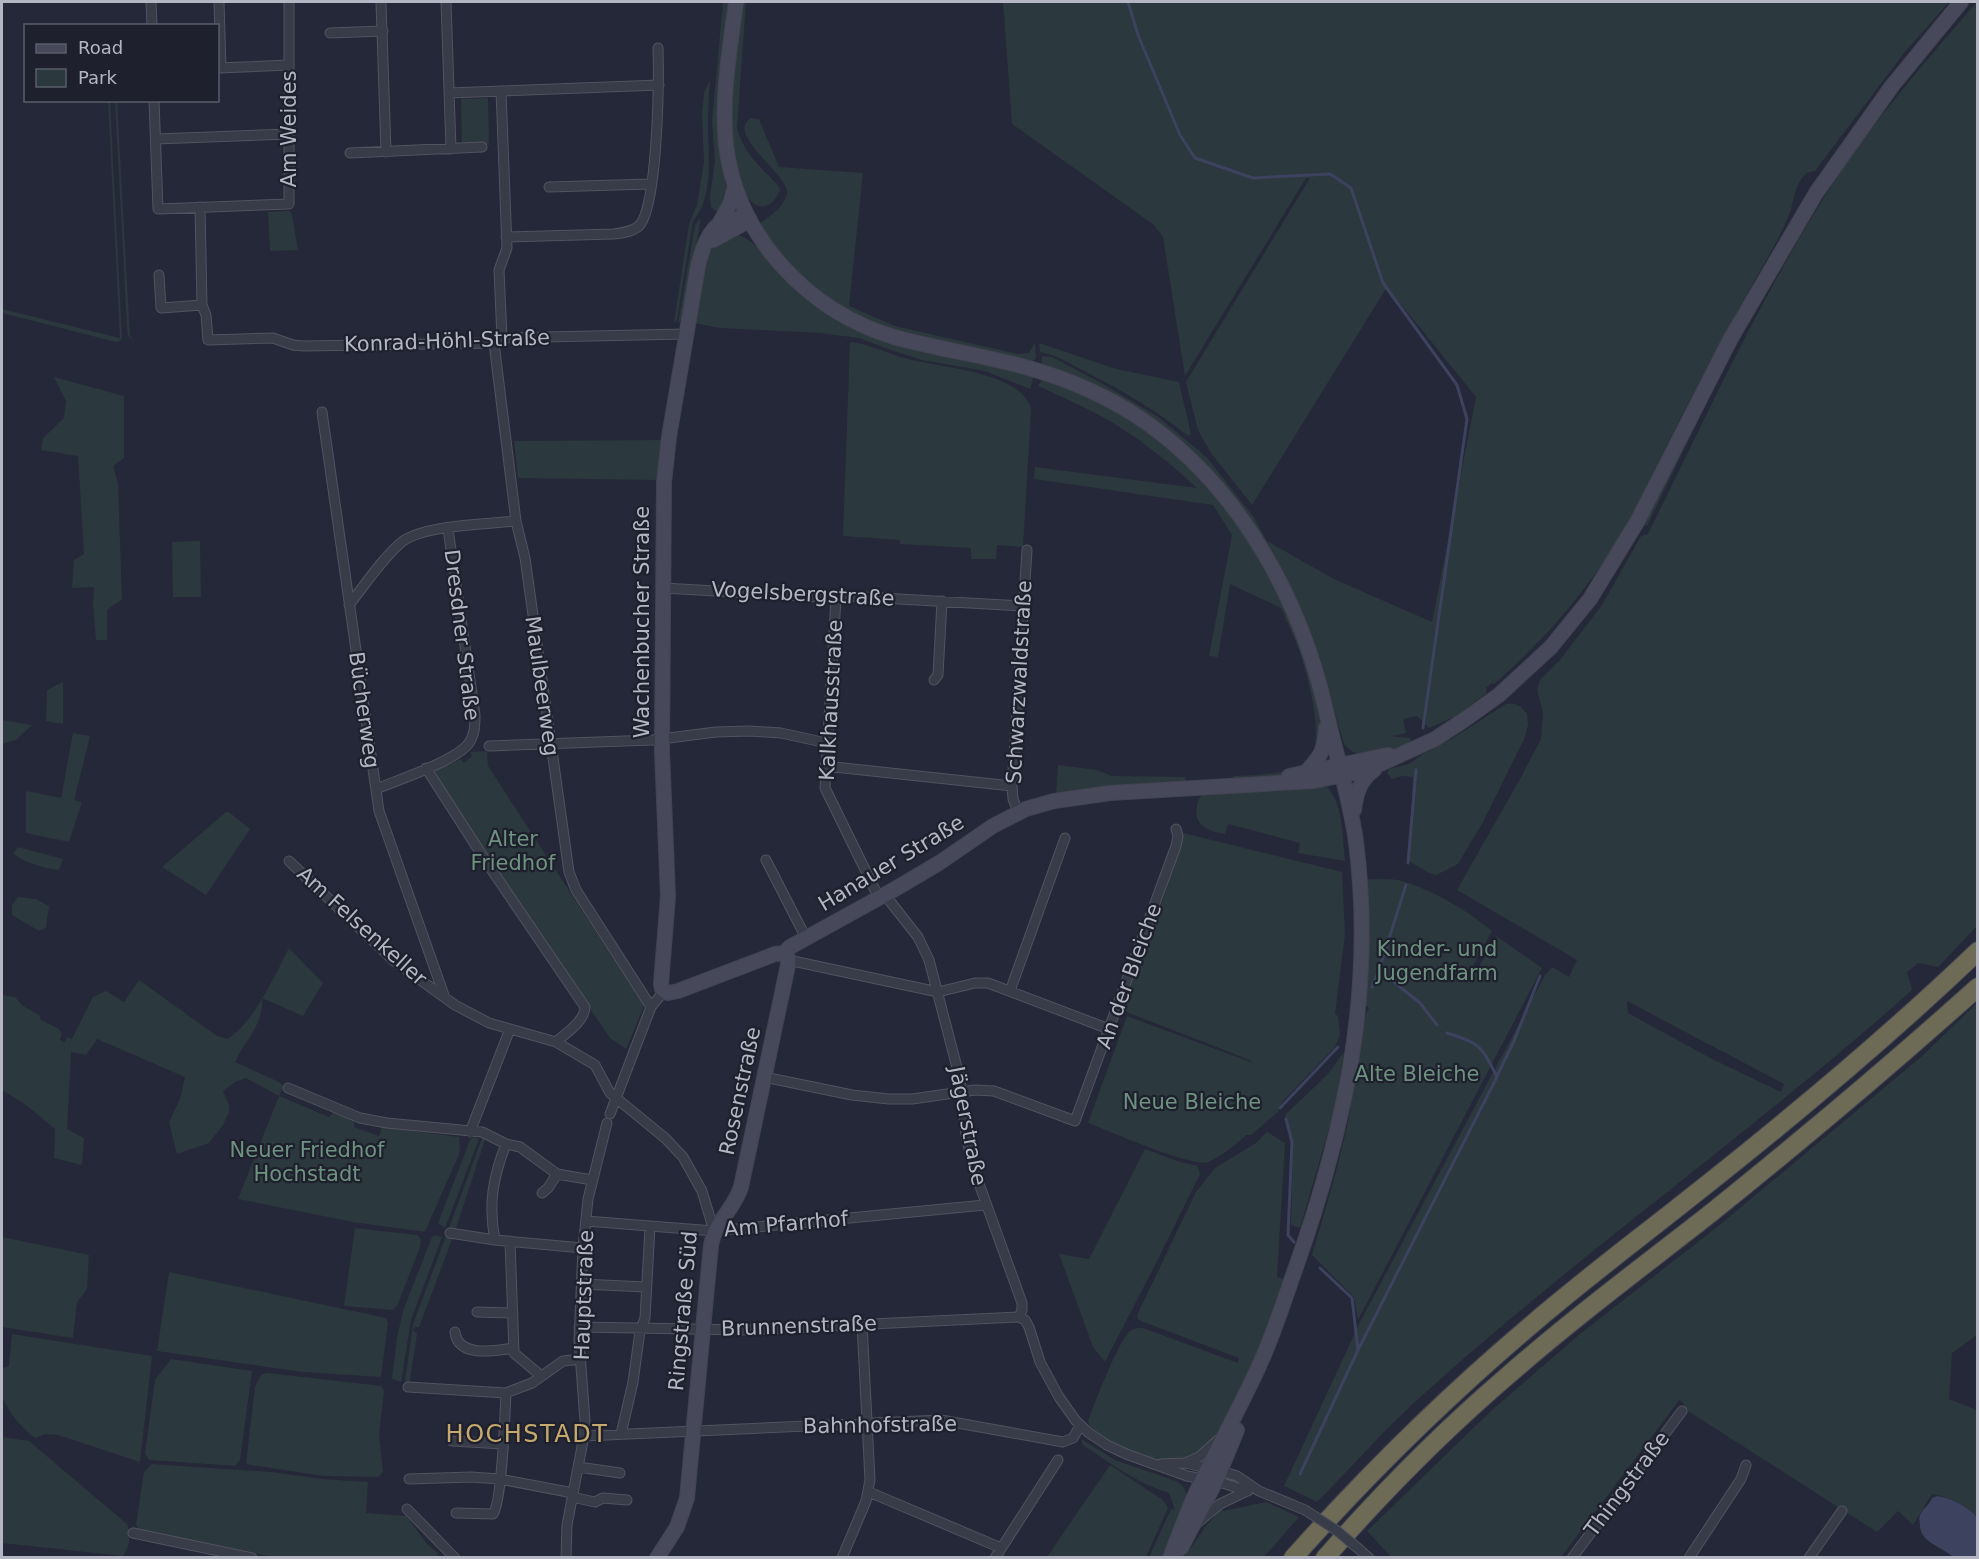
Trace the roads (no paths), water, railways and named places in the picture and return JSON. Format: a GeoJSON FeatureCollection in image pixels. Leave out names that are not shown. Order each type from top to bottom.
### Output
{"type":"FeatureCollection","features":[{"type":"Feature","properties":{"kind":"highway"},"geometry":{"type":"LineString","coordinates":[[1293,1557],[1365,1478],[1491,1359],[1572,1290],[1789,1117],[1884,1037],[1977,951]]}},
{"type":"Feature","properties":{"kind":"highway"},"geometry":{"type":"LineString","coordinates":[[1325,1557],[1384,1493],[1463,1415],[1506,1377],[1593,1304],[1804,1137],[1905,1052],[1977,987]]}},
{"type":"Feature","properties":{"kind":"street"},"geometry":{"type":"LineString","coordinates":[[151,2],[152,24]]}},
{"type":"Feature","properties":{"kind":"street"},"geometry":{"type":"LineString","coordinates":[[219,2],[219,68],[289,65]]}},
{"type":"Feature","properties":{"kind":"street","name":"Am Weides"},"geometry":{"type":"LineString","coordinates":[[154,102],[158,209],[289,204],[289,2]]}},
{"type":"Feature","properties":{"kind":"street"},"geometry":{"type":"LineString","coordinates":[[381,2],[386,152]]}},
{"type":"Feature","properties":{"kind":"street"},"geometry":{"type":"LineString","coordinates":[[446,2],[451,149]]}},
{"type":"Feature","properties":{"kind":"street"},"geometry":{"type":"LineString","coordinates":[[736,2],[728,74],[726,136],[735,186],[750,220],[773,255],[797,282],[826,306],[846,318],[895,337],[1022,366],[1068,381],[1118,405],[1163,435],[1221,492],[1259,546],[1292,607],[1309,648],[1342,770],[1352,821],[1359,878],[1361,966],[1358,1017],[1348,1083],[1337,1137],[1319,1199],[1260,1363],[1248,1403],[1170,1557]]}},
{"type":"Feature","properties":{"kind":"street"},"geometry":{"type":"LineString","coordinates":[[1352,821],[1356,796],[1365,777],[1406,751],[1449,730],[1499,695],[1539,660],[1577,617],[1637,522],[1731,338],[1816,193],[1892,86],[1961,2]]}},
{"type":"Feature","properties":{"kind":"street"},"geometry":{"type":"LineString","coordinates":[[330,33],[382,31]]}},
{"type":"Feature","properties":{"kind":"street"},"geometry":{"type":"LineString","coordinates":[[506,237],[613,234],[636,228],[643,218],[650,184],[657,125],[658,48]]}},
{"type":"Feature","properties":{"kind":"street"},"geometry":{"type":"LineString","coordinates":[[449,93],[659,85]]}},
{"type":"Feature","properties":{"kind":"street","name":"Maulbeerweg"},"geometry":{"type":"LineString","coordinates":[[501,91],[506,251],[499,270],[498,340],[516,521],[525,558],[571,880],[651,1007]]}},
{"type":"Feature","properties":{"kind":"street"},"geometry":{"type":"LineString","coordinates":[[156,139],[289,134]]}},
{"type":"Feature","properties":{"kind":"street"},"geometry":{"type":"LineString","coordinates":[[350,153],[482,147]]}},
{"type":"Feature","properties":{"kind":"street"},"geometry":{"type":"LineString","coordinates":[[549,186],[650,184]]}},
{"type":"Feature","properties":{"kind":"street","name":"Wachenbucher Straße"},"geometry":{"type":"LineString","coordinates":[[664,991],[661,984],[668,896],[662,738],[666,461],[704,243],[718,226],[730,204],[735,186]]}},
{"type":"Feature","properties":{"kind":"street"},"geometry":{"type":"LineString","coordinates":[[159,275],[160,308],[202,305],[200,207]]}},
{"type":"Feature","properties":{"kind":"street"},"geometry":{"type":"LineString","coordinates":[[718,226],[734,218],[750,220]]}},
{"type":"Feature","properties":{"kind":"street"},"geometry":{"type":"LineString","coordinates":[[701,255],[712,240],[719,235],[750,220]]}},
{"type":"Feature","properties":{"kind":"street","name":"Konrad-Höhl-Straße"},"geometry":{"type":"LineString","coordinates":[[202,305],[206,315],[208,340],[273,338],[304,346],[687,334]]}},
{"type":"Feature","properties":{"kind":"street","name":"Bücherweg"},"geometry":{"type":"LineString","coordinates":[[322,412],[376,789],[384,829],[445,999]]}},
{"type":"Feature","properties":{"kind":"street"},"geometry":{"type":"LineString","coordinates":[[349,605],[402,543],[424,532],[516,521]]}},
{"type":"Feature","properties":{"kind":"street","name":"Dresdner Straße"},"geometry":{"type":"LineString","coordinates":[[376,789],[463,750],[472,739],[475,725],[448,529]]}},
{"type":"Feature","properties":{"kind":"street","name":"Schwarzwaldstraße"},"geometry":{"type":"LineString","coordinates":[[1018,812],[1013,799],[1012,786],[1027,550]]}},
{"type":"Feature","properties":{"kind":"street","name":"Vogelsbergstraße"},"geometry":{"type":"LineString","coordinates":[[663,588],[1024,606]]}},
{"type":"Feature","properties":{"kind":"street","name":"Kalkhausstraße"},"geometry":{"type":"LineString","coordinates":[[836,598],[824,782],[827,794],[882,897],[923,946],[938,992]]}},
{"type":"Feature","properties":{"kind":"street"},"geometry":{"type":"LineString","coordinates":[[934,680],[938,675],[942,602]]}},
{"type":"Feature","properties":{"kind":"street"},"geometry":{"type":"LineString","coordinates":[[1307,771],[1318,758],[1325,744],[1326,714]]}},
{"type":"Feature","properties":{"kind":"street"},"geometry":{"type":"LineString","coordinates":[[489,746],[653,740],[716,732],[758,731],[781,733],[827,743]]}},
{"type":"Feature","properties":{"kind":"street"},"geometry":{"type":"LineString","coordinates":[[1342,770],[1406,751]]}},
{"type":"Feature","properties":{"kind":"street"},"geometry":{"type":"LineString","coordinates":[[1342,770],[1367,770],[1383,764]]}},
{"type":"Feature","properties":{"kind":"street"},"geometry":{"type":"LineString","coordinates":[[825,766],[1012,786]]}},
{"type":"Feature","properties":{"kind":"street"},"geometry":{"type":"LineString","coordinates":[[426,768],[489,866],[585,1007],[586,1011],[581,1019],[556,1042]]}},
{"type":"Feature","properties":{"kind":"street","name":"Hanauer Straße"},"geometry":{"type":"LineString","coordinates":[[1264,783],[1307,771],[1342,770]]}},
{"type":"Feature","properties":{"kind":"street","name":"Hanauer Straße"},"geometry":{"type":"LineString","coordinates":[[664,991],[672,993],[678,991],[775,954],[786,957],[790,947],[882,897],[1018,812],[1054,801],[1110,793],[1314,781],[1342,770]]}},
{"type":"Feature","properties":{"kind":"street","name":"An der Bleiche"},"geometry":{"type":"LineString","coordinates":[[962,1092],[975,1090],[999,1092],[1075,1121],[1176,846],[1176,829]]}},
{"type":"Feature","properties":{"kind":"street"},"geometry":{"type":"LineString","coordinates":[[1010,991],[1065,838]]}},
{"type":"Feature","properties":{"kind":"street"},"geometry":{"type":"LineString","coordinates":[[766,860],[806,938]]}},
{"type":"Feature","properties":{"kind":"street","name":"Am Felsenkeller"},"geometry":{"type":"LineString","coordinates":[[289,861],[384,952],[445,999],[478,1018],[556,1042],[595,1065],[608,1090],[615,1097]]}},
{"type":"Feature","properties":{"kind":"street"},"geometry":{"type":"LineString","coordinates":[[786,957],[938,992],[980,983],[1010,991],[1109,1029]]}},
{"type":"Feature","properties":{"kind":"street","name":"Rosenstraße"},"geometry":{"type":"LineString","coordinates":[[714,1231],[739,1194],[786,957]]}},
{"type":"Feature","properties":{"kind":"street"},"geometry":{"type":"LineString","coordinates":[[615,1097],[651,1007],[664,991]]}},
{"type":"Feature","properties":{"kind":"street","name":"Jägerstraße"},"geometry":{"type":"LineString","coordinates":[[938,992],[960,1079],[970,1156],[1022,1303],[1019,1317],[1025,1320],[1029,1327],[1040,1362],[1052,1384],[1080,1426]]}},
{"type":"Feature","properties":{"kind":"street"},"geometry":{"type":"LineString","coordinates":[[470,1132],[510,1029]]}},
{"type":"Feature","properties":{"kind":"street"},"geometry":{"type":"LineString","coordinates":[[764,1077],[879,1098],[912,1099],[962,1092]]}},
{"type":"Feature","properties":{"kind":"street"},"geometry":{"type":"LineString","coordinates":[[288,1089],[360,1118],[387,1123],[482,1132],[506,1144],[520,1147],[557,1174],[592,1180]]}},
{"type":"Feature","properties":{"kind":"street","name":"Hauptstraße"},"geometry":{"type":"LineString","coordinates":[[566,1557],[567,1525],[584,1436],[585,1405],[579,1327],[583,1248],[592,1180],[615,1097]]}},
{"type":"Feature","properties":{"kind":"street","name":"Ringstraße Süd"},"geometry":{"type":"LineString","coordinates":[[615,1097],[665,1138],[683,1157],[702,1191],[714,1231],[687,1498],[673,1536],[657,1557]]}},
{"type":"Feature","properties":{"kind":"street"},"geometry":{"type":"LineString","coordinates":[[495,1240],[491,1199],[496,1172],[506,1144]]}},
{"type":"Feature","properties":{"kind":"street"},"geometry":{"type":"LineString","coordinates":[[542,1193],[557,1174]]}},
{"type":"Feature","properties":{"kind":"street","name":"Am Pfarrhof"},"geometry":{"type":"LineString","coordinates":[[586,1221],[714,1231],[986,1205]]}},
{"type":"Feature","properties":{"kind":"street"},"geometry":{"type":"LineString","coordinates":[[621,1434],[645,1318],[650,1227]]}},
{"type":"Feature","properties":{"kind":"street"},"geometry":{"type":"LineString","coordinates":[[450,1233],[495,1240],[583,1248]]}},
{"type":"Feature","properties":{"kind":"street"},"geometry":{"type":"LineString","coordinates":[[510,1241],[514,1353],[540,1376]]}},
{"type":"Feature","properties":{"kind":"street"},"geometry":{"type":"LineString","coordinates":[[581,1284],[646,1287]]}},
{"type":"Feature","properties":{"kind":"street"},"geometry":{"type":"LineString","coordinates":[[477,1312],[513,1313]]}},
{"type":"Feature","properties":{"kind":"street","name":"Brunnenstraße"},"geometry":{"type":"LineString","coordinates":[[579,1327],[748,1330],[1019,1317]]}},
{"type":"Feature","properties":{"kind":"street"},"geometry":{"type":"LineString","coordinates":[[842,1557],[869,1492],[862,1324]]}},
{"type":"Feature","properties":{"kind":"street"},"geometry":{"type":"LineString","coordinates":[[456,1332],[460,1345],[465,1348],[490,1351],[514,1348]]}},
{"type":"Feature","properties":{"kind":"street"},"geometry":{"type":"LineString","coordinates":[[408,1387],[506,1393],[532,1383],[562,1361],[581,1359]]}},
{"type":"Feature","properties":{"kind":"street"},"geometry":{"type":"LineString","coordinates":[[1174,1557],[1194,1525],[1228,1430],[1260,1363]]}},
{"type":"Feature","properties":{"kind":"street"},"geometry":{"type":"LineString","coordinates":[[456,1513],[493,1514],[496,1510],[501,1479],[506,1393]]}},
{"type":"Feature","properties":{"kind":"street","name":"Thingstraße"},"geometry":{"type":"LineString","coordinates":[[1572,1557],[1682,1411]]}},
{"type":"Feature","properties":{"kind":"street","name":"Bahnhofstraße"},"geometry":{"type":"LineString","coordinates":[[584,1436],[946,1420],[1063,1442],[1073,1438],[1080,1426]]}},
{"type":"Feature","properties":{"kind":"street"},"geometry":{"type":"LineString","coordinates":[[1080,1426],[1117,1451],[1155,1464],[1212,1475],[1237,1476],[1259,1491],[1305,1510],[1336,1530],[1369,1557]]}},
{"type":"Feature","properties":{"kind":"street"},"geometry":{"type":"LineString","coordinates":[[1155,1464],[1185,1463],[1204,1453],[1228,1430]]}},
{"type":"Feature","properties":{"kind":"street"},"geometry":{"type":"LineString","coordinates":[[452,1441],[502,1444]]}},
{"type":"Feature","properties":{"kind":"street"},"geometry":{"type":"LineString","coordinates":[[995,1557],[1058,1460]]}},
{"type":"Feature","properties":{"kind":"street"},"geometry":{"type":"LineString","coordinates":[[1185,1463],[1248,1491],[1259,1491]]}},
{"type":"Feature","properties":{"kind":"street"},"geometry":{"type":"LineString","coordinates":[[1689,1557],[1741,1479],[1746,1465]]}},
{"type":"Feature","properties":{"kind":"street"},"geometry":{"type":"LineString","coordinates":[[578,1467],[620,1473]]}},
{"type":"Feature","properties":{"kind":"street"},"geometry":{"type":"LineString","coordinates":[[409,1479],[471,1477],[501,1479],[595,1502],[603,1498],[627,1500]]}},
{"type":"Feature","properties":{"kind":"street"},"geometry":{"type":"LineString","coordinates":[[1194,1525],[1220,1504],[1248,1491]]}},
{"type":"Feature","properties":{"kind":"street"},"geometry":{"type":"LineString","coordinates":[[869,1492],[1001,1548]]}},
{"type":"Feature","properties":{"kind":"street"},"geometry":{"type":"LineString","coordinates":[[407,1509],[455,1557]]}},
{"type":"Feature","properties":{"kind":"street"},"geometry":{"type":"LineString","coordinates":[[1809,1557],[1842,1511]]}},
{"type":"Feature","properties":{"kind":"street"},"geometry":{"type":"LineString","coordinates":[[133,1533],[252,1557]]}},
{"type":"Feature","properties":{"kind":"water"},"geometry":{"type":"Polygon","coordinates":[[[1937,1496],[1959,1503],[1977,1517],[1977,1557],[1953,1557],[1924,1537],[1920,1527],[1920,1515],[1932,1498],[1937,1496]]]}},
{"type":"Feature","properties":{"kind":"waterway"},"geometry":{"type":"LineString","coordinates":[[1128,2],[1138,35],[1180,135],[1195,158],[1253,178],[1330,174],[1351,188],[1383,283],[1457,385],[1467,419],[1423,728]]}},
{"type":"Feature","properties":{"kind":"waterway"},"geometry":{"type":"LineString","coordinates":[[1408,863],[1416,770]]}},
{"type":"Feature","properties":{"kind":"waterway"},"geometry":{"type":"LineString","coordinates":[[1372,987],[1406,885]]}},
{"type":"Feature","properties":{"kind":"waterway"},"geometry":{"type":"LineString","coordinates":[[1379,970],[1420,1003],[1437,1025]]}},
{"type":"Feature","properties":{"kind":"waterway"},"geometry":{"type":"LineString","coordinates":[[1497,1076],[1540,976]]}},
{"type":"Feature","properties":{"kind":"waterway"},"geometry":{"type":"LineString","coordinates":[[1358,1350],[1497,1077],[1479,1047],[1447,1033]]}},
{"type":"Feature","properties":{"kind":"waterway"},"geometry":{"type":"LineString","coordinates":[[1280,1108],[1338,1047]]}},
{"type":"Feature","properties":{"kind":"waterway"},"geometry":{"type":"LineString","coordinates":[[1286,1119],[1292,1142],[1288,1235],[1294,1242]]}},
{"type":"Feature","properties":{"kind":"waterway"},"geometry":{"type":"LineString","coordinates":[[1300,1474],[1358,1350],[1352,1298],[1320,1268]]}},
{"type":"Feature","properties":{"kind":"district","name":"HOCHSTADT"},"geometry":{"type":"Point","coordinates":[527,1434]}},
{"type":"Feature","properties":{"kind":"park label","name":"Alter Friedhof"},"geometry":{"type":"Point","coordinates":[513,851]}},
{"type":"Feature","properties":{"kind":"park label","name":"Kinder- und Jugendfarm"},"geometry":{"type":"Point","coordinates":[1437,961]}},
{"type":"Feature","properties":{"kind":"park label","name":"Alte Bleiche"},"geometry":{"type":"Point","coordinates":[1417,1074]}},
{"type":"Feature","properties":{"kind":"park label","name":"Neue Bleiche"},"geometry":{"type":"Point","coordinates":[1192,1102]}},
{"type":"Feature","properties":{"kind":"park label","name":"Neuer Friedhof Hochstadt"},"geometry":{"type":"Point","coordinates":[307,1162]}}]}
